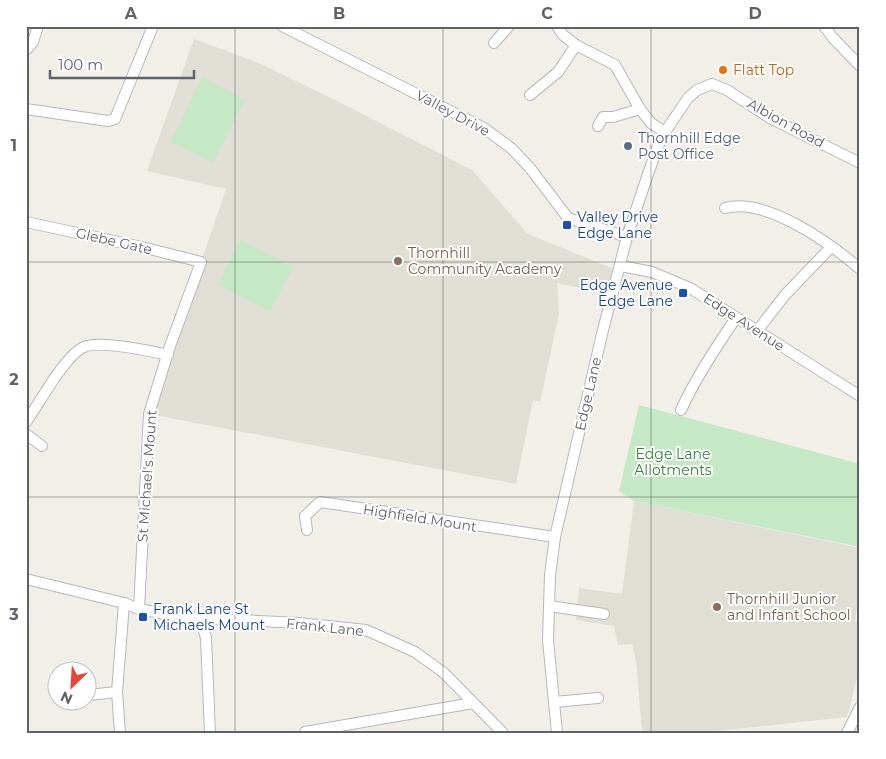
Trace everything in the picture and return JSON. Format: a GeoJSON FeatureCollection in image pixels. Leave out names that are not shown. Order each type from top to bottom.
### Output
{"type":"FeatureCollection","features":[{"type":"Feature","properties":{"kind":"street"},"geometry":{"type":"LineString","coordinates":[[26,50],[33,42],[38,26]]}},
{"type":"Feature","properties":{"kind":"street"},"geometry":{"type":"LineString","coordinates":[[26,109],[108,122],[115,119],[153,26]]}},
{"type":"Feature","properties":{"kind":"street","name":"Valley Drive"},"geometry":{"type":"LineString","coordinates":[[282,26],[484,128],[511,148],[530,168],[568,218],[628,237]]}},
{"type":"Feature","properties":{"kind":"street"},"geometry":{"type":"LineString","coordinates":[[494,43],[509,26]]}},
{"type":"Feature","properties":{"kind":"street"},"geometry":{"type":"LineString","coordinates":[[557,26],[563,35],[576,45],[615,65],[640,109],[651,123],[665,132]]}},
{"type":"Feature","properties":{"kind":"street"},"geometry":{"type":"LineString","coordinates":[[824,26],[860,66]]}},
{"type":"Feature","properties":{"kind":"street"},"geometry":{"type":"LineString","coordinates":[[530,95],[558,72],[576,45]]}},
{"type":"Feature","properties":{"kind":"street","name":"Edge Lane"},"geometry":{"type":"LineString","coordinates":[[556,733],[548,640],[550,575],[555,537],[602,334],[628,237],[652,160],[665,132],[688,98],[698,90],[712,84]]}},
{"type":"Feature","properties":{"kind":"street","name":"Albion Road"},"geometry":{"type":"LineString","coordinates":[[712,84],[727,90],[770,118],[860,163]]}},
{"type":"Feature","properties":{"kind":"street"},"geometry":{"type":"LineString","coordinates":[[598,126],[604,117],[613,117],[640,109]]}},
{"type":"Feature","properties":{"kind":"street"},"geometry":{"type":"LineString","coordinates":[[725,208],[746,206],[785,218],[831,246],[860,270]]}},
{"type":"Feature","properties":{"kind":"street","name":"Glebe Gate"},"geometry":{"type":"LineString","coordinates":[[26,222],[134,245],[201,262]]}},
{"type":"Feature","properties":{"kind":"street"},"geometry":{"type":"LineString","coordinates":[[757,331],[785,295],[831,246]]}},
{"type":"Feature","properties":{"kind":"street","name":"St Michael's Mount"},"geometry":{"type":"LineString","coordinates":[[139,609],[149,414],[201,262]]}},
{"type":"Feature","properties":{"kind":"street","name":"Edge Avenue"},"geometry":{"type":"LineString","coordinates":[[621,266],[652,272],[690,288],[860,396]]}},
{"type":"Feature","properties":{"kind":"street"},"geometry":{"type":"LineString","coordinates":[[681,410],[709,358],[736,318]]}},
{"type":"Feature","properties":{"kind":"street"},"geometry":{"type":"LineString","coordinates":[[26,422],[65,365],[82,347],[99,344],[168,355]]}},
{"type":"Feature","properties":{"kind":"street"},"geometry":{"type":"LineString","coordinates":[[26,434],[42,446]]}},
{"type":"Feature","properties":{"kind":"street","name":"Highfield Mount"},"geometry":{"type":"LineString","coordinates":[[307,530],[305,516],[320,502],[555,537]]}},
{"type":"Feature","properties":{"kind":"street","name":"Frank Lane"},"geometry":{"type":"LineString","coordinates":[[26,579],[124,603],[139,609],[181,617],[299,623],[366,630],[415,652],[444,673],[503,733]]}},
{"type":"Feature","properties":{"kind":"street"},"geometry":{"type":"LineString","coordinates":[[120,733],[117,692],[124,603]]}},
{"type":"Feature","properties":{"kind":"street"},"geometry":{"type":"LineString","coordinates":[[549,606],[604,614]]}},
{"type":"Feature","properties":{"kind":"street"},"geometry":{"type":"LineString","coordinates":[[200,618],[206,638],[210,733]]}},
{"type":"Feature","properties":{"kind":"street"},"geometry":{"type":"LineString","coordinates":[[98,693],[117,692]]}},
{"type":"Feature","properties":{"kind":"street"},"geometry":{"type":"LineString","coordinates":[[554,702],[598,698]]}},
{"type":"Feature","properties":{"kind":"street"},"geometry":{"type":"LineString","coordinates":[[305,732],[474,703]]}},
{"type":"Feature","properties":{"kind":"street"},"geometry":{"type":"LineString","coordinates":[[847,733],[860,707]]}},
{"type":"Feature","properties":{"kind":"shaded area","name":"Thornhill Community Academy"},"geometry":{"type":"Polygon","coordinates":[[[194,39],[259,63],[472,170],[528,234],[619,271],[612,295],[557,283],[559,314],[540,402],[533,400],[516,484],[149,414],[226,189],[147,171],[194,39]]]}},
{"type":"Feature","properties":{"kind":"shaded area","name":"Thornhill Junior and Infant School"},"geometry":{"type":"Polygon","coordinates":[[[634,501],[860,548],[860,585],[855,621],[860,622],[860,661],[847,717],[698,733],[642,733],[636,661],[632,644],[618,645],[614,626],[576,620],[579,588],[622,594],[634,501]]]}},
{"type":"Feature","properties":{"kind":"green space"},"geometry":{"type":"Polygon","coordinates":[[[202,77],[245,100],[213,162],[171,142],[202,77]]]}},
{"type":"Feature","properties":{"kind":"green space"},"geometry":{"type":"Polygon","coordinates":[[[240,240],[293,267],[270,311],[218,285],[240,240]]]}},
{"type":"Feature","properties":{"kind":"green space","name":"Edge Lane Allotments"},"geometry":{"type":"Polygon","coordinates":[[[639,405],[860,464],[860,547],[634,501],[619,491],[639,405]]]}},
{"type":"Feature","properties":{"kind":"place","name":"Flatt Top"},"geometry":{"type":"Point","coordinates":[723,70]}},
{"type":"Feature","properties":{"kind":"place","name":"Thornhill Edge Post Office"},"geometry":{"type":"Point","coordinates":[628,146]}},
{"type":"Feature","properties":{"kind":"place","name":"Valley Drive Edge Lane"},"geometry":{"type":"Point","coordinates":[567,225]}},
{"type":"Feature","properties":{"kind":"place","name":"Thornhill Community Academy"},"geometry":{"type":"Point","coordinates":[398,261]}},
{"type":"Feature","properties":{"kind":"place","name":"Edge Avenue Edge Lane"},"geometry":{"type":"Point","coordinates":[683,293]}},
{"type":"Feature","properties":{"kind":"place","name":"Thornhill Junior and Infant School"},"geometry":{"type":"Point","coordinates":[717,607]}},
{"type":"Feature","properties":{"kind":"place","name":"Frank Lane St Michaels Mount"},"geometry":{"type":"Point","coordinates":[143,617]}}]}
